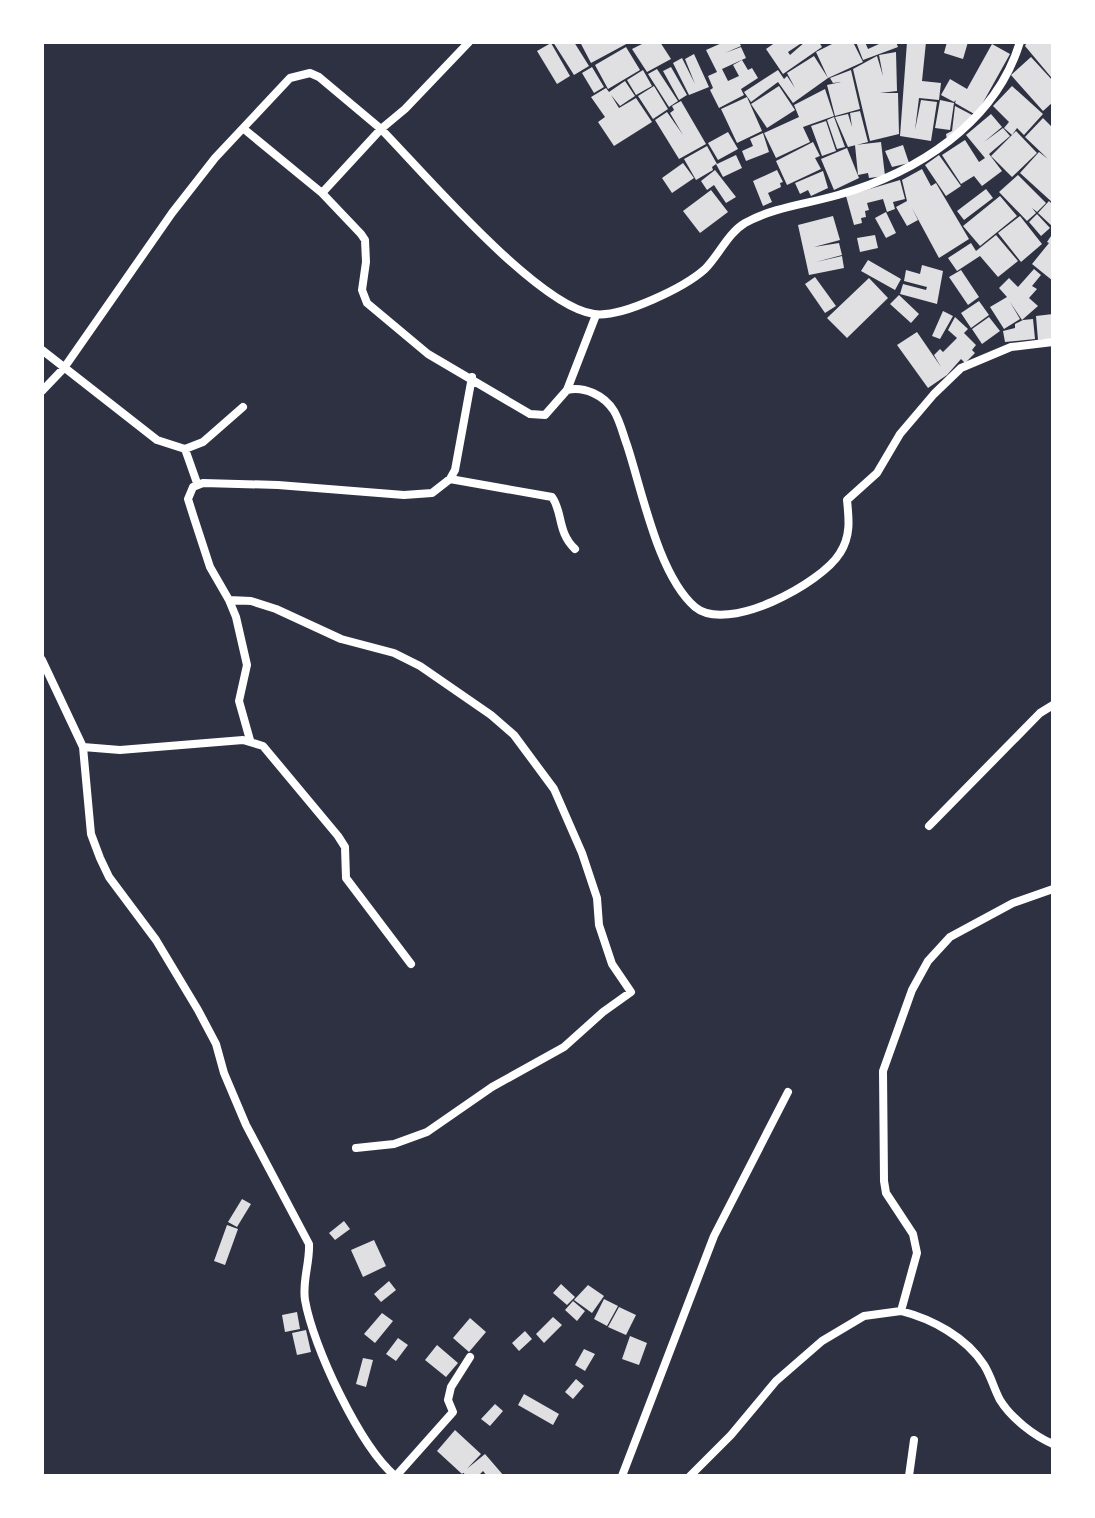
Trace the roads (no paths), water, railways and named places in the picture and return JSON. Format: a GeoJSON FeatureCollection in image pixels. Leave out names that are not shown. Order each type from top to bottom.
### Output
{"type":"FeatureCollection","features":[{"type":"Feature","properties":{"kind":"street"},"geometry":{"type":"LineString","coordinates":[[322,193],[469,42]]}},
{"type":"Feature","properties":{"kind":"street"},"geometry":{"type":"LineString","coordinates":[[42,391],[64,368],[172,213],[215,158],[290,78],[310,73],[319,77],[381,129],[520,272],[558,298],[596,315],[635,306],[681,286],[705,268],[742,225],[781,208],[877,184],[911,168],[975,119],[1014,65],[1020,42]]}},
{"type":"Feature","properties":{"kind":"street"},"geometry":{"type":"LineString","coordinates":[[244,129],[322,193],[365,240],[364,299],[428,354],[472,377],[530,414],[545,415],[567,390],[596,315]]}},
{"type":"Feature","properties":{"kind":"street"},"geometry":{"type":"LineString","coordinates":[[567,390],[589,390],[614,410],[651,526],[669,568],[695,606],[705,613],[718,616],[777,600],[826,568],[840,553],[850,527],[847,500],[877,473],[900,434],[961,368],[1011,347],[1053,342]]}},
{"type":"Feature","properties":{"kind":"street"},"geometry":{"type":"LineString","coordinates":[[42,350],[157,440],[185,449],[203,442],[243,407]]}},
{"type":"Feature","properties":{"kind":"street"},"geometry":{"type":"LineString","coordinates":[[250,740],[239,701],[247,665],[229,600],[210,567],[188,499],[191,489],[197,483],[278,485],[404,495],[432,493],[450,479],[455,470],[472,377]]}},
{"type":"Feature","properties":{"kind":"street"},"geometry":{"type":"LineString","coordinates":[[185,449],[197,483]]}},
{"type":"Feature","properties":{"kind":"street"},"geometry":{"type":"LineString","coordinates":[[450,479],[552,497],[568,543],[575,549]]}},
{"type":"Feature","properties":{"kind":"street"},"geometry":{"type":"LineString","coordinates":[[229,600],[251,601],[276,609],[341,639],[394,653],[420,666],[491,715],[514,735],[554,789],[582,853],[597,898],[599,925],[612,964],[631,992],[564,1047],[492,1087],[427,1132],[394,1144],[356,1148]]}},
{"type":"Feature","properties":{"kind":"street"},"geometry":{"type":"LineString","coordinates":[[42,660],[83,747],[91,834],[100,858],[109,877],[156,940],[216,1044],[224,1073],[246,1125],[309,1244],[310,1260],[304,1287],[307,1309],[319,1346],[346,1405],[381,1464],[396,1476],[453,1412],[448,1400],[451,1387],[470,1357]]}},
{"type":"Feature","properties":{"kind":"street"},"geometry":{"type":"LineString","coordinates":[[929,826],[1040,713],[1053,705]]}},
{"type":"Feature","properties":{"kind":"street"},"geometry":{"type":"LineString","coordinates":[[83,747],[120,750],[250,740],[263,746],[338,836],[345,847],[346,878],[411,964]]}},
{"type":"Feature","properties":{"kind":"street"},"geometry":{"type":"LineString","coordinates":[[901,1311],[917,1253],[913,1234],[886,1193],[884,1181],[883,1071],[897,1031],[912,990],[928,961],[950,937],[1013,903],[1053,889]]}},
{"type":"Feature","properties":{"kind":"street"},"geometry":{"type":"LineString","coordinates":[[622,1476],[714,1236],[788,1092]]}},
{"type":"Feature","properties":{"kind":"street"},"geometry":{"type":"LineString","coordinates":[[690,1476],[731,1435],[776,1381],[822,1341],[864,1316],[901,1311],[929,1318],[962,1343],[984,1365],[1009,1412],[1034,1434],[1053,1444]]}},
{"type":"Feature","properties":{"kind":"street"},"geometry":{"type":"LineString","coordinates":[[909,1476],[914,1440]]}}]}
